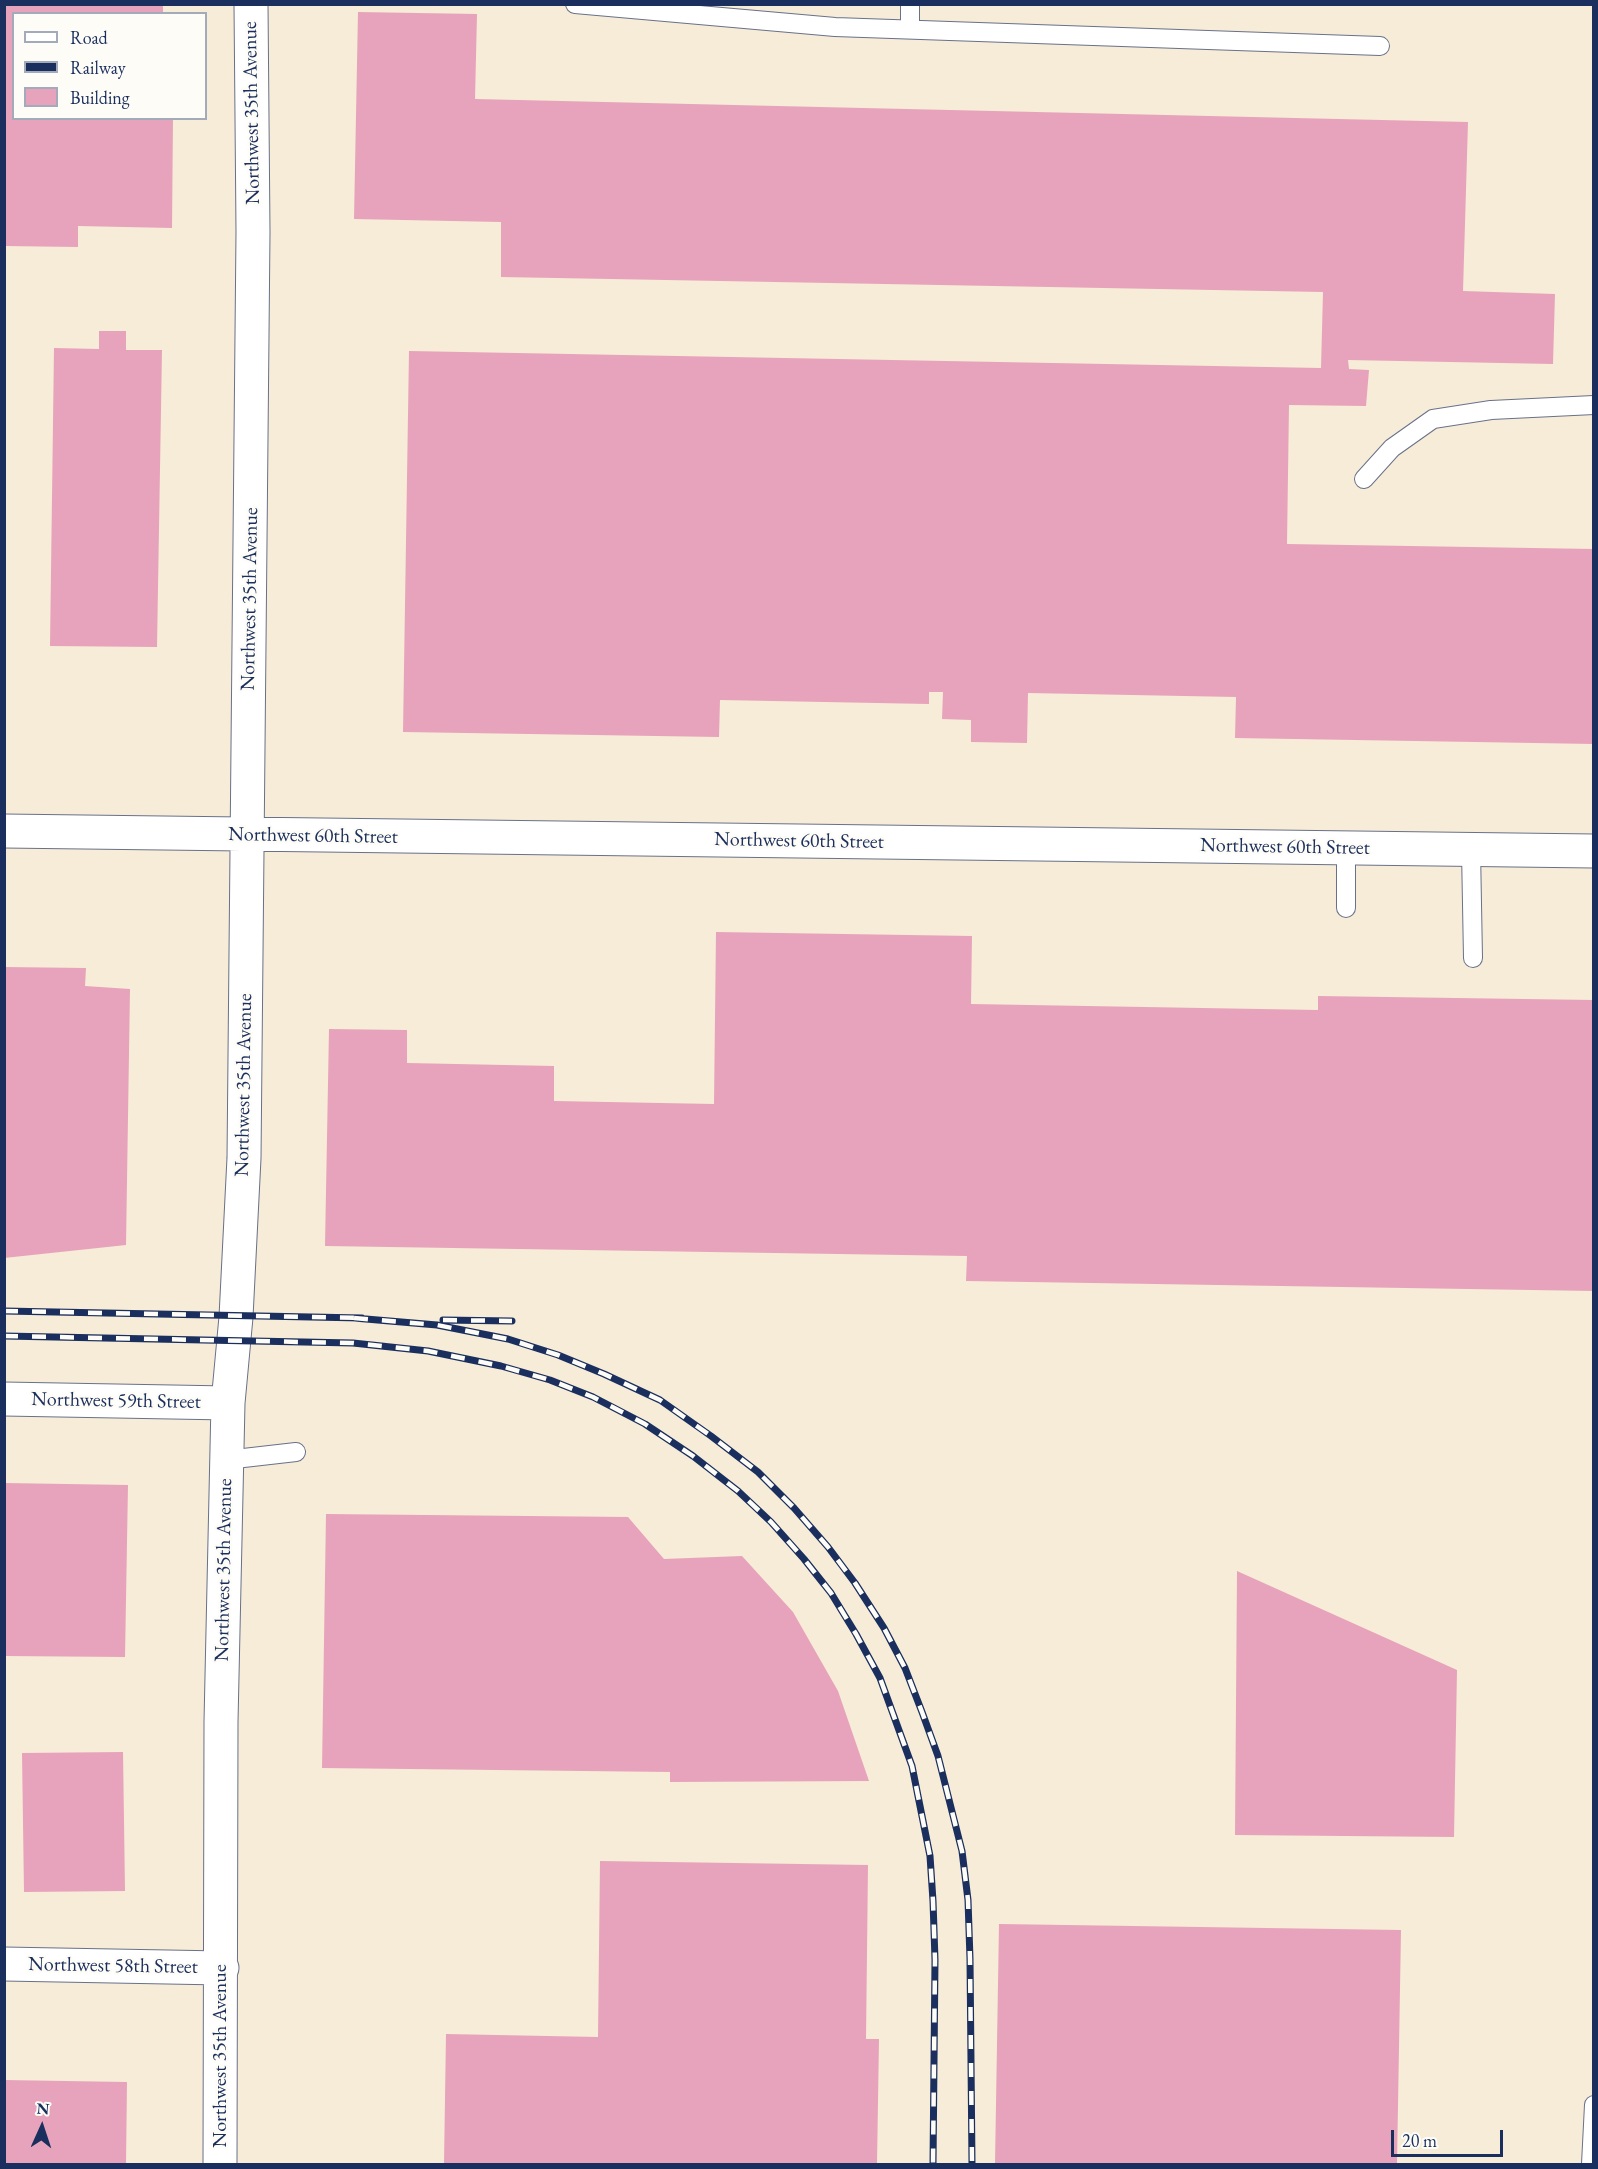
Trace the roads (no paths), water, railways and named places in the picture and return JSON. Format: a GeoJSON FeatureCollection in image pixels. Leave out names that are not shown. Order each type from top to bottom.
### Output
{"type":"FeatureCollection","features":[{"type":"Feature","properties":{"kind":"street","name":"Northwest 35th Avenue"},"geometry":{"type":"LineString","coordinates":[[220,2164],[221,1722],[226,1460],[244,1158],[254,232],[251,4]]}},
{"type":"Feature","properties":{"kind":"street","name":"Northwest 60th Street"},"geometry":{"type":"LineString","coordinates":[[4,831],[1593,851]]}},
{"type":"Feature","properties":{"kind":"street","name":"Northwest 59th Street"},"geometry":{"type":"LineString","coordinates":[[4,1399],[228,1403]]}},
{"type":"Feature","properties":{"kind":"street","name":"Northwest 58th Street"},"geometry":{"type":"LineString","coordinates":[[4,1964],[222,1968]]}},
{"type":"Feature","properties":{"kind":"lane"},"geometry":{"type":"LineString","coordinates":[[574,4],[835,27],[1380,46]]}},
{"type":"Feature","properties":{"kind":"lane"},"geometry":{"type":"LineString","coordinates":[[910,4],[910,29]]}},
{"type":"Feature","properties":{"kind":"lane"},"geometry":{"type":"LineString","coordinates":[[1364,479],[1392,448],[1433,419],[1491,410],[1593,405]]}},
{"type":"Feature","properties":{"kind":"lane"},"geometry":{"type":"LineString","coordinates":[[1346,848],[1346,908]]}},
{"type":"Feature","properties":{"kind":"lane"},"geometry":{"type":"LineString","coordinates":[[1471,850],[1473,958]]}},
{"type":"Feature","properties":{"kind":"lane"},"geometry":{"type":"LineString","coordinates":[[226,1460],[297,1452]]}},
{"type":"Feature","properties":{"kind":"lane"},"geometry":{"type":"LineString","coordinates":[[1591,2164],[1593,2105]]}},
{"type":"Feature","properties":{"kind":"railway"},"geometry":{"type":"LineString","coordinates":[[4,1311],[362,1318]]}},
{"type":"Feature","properties":{"kind":"railway"},"geometry":{"type":"LineString","coordinates":[[354,1318],[437,1325],[508,1339],[558,1355],[660,1400],[758,1472],[794,1508],[855,1583],[884,1628],[905,1668],[938,1756],[962,1851],[968,1900],[970,1959],[972,2164]]}},
{"type":"Feature","properties":{"kind":"railway"},"geometry":{"type":"LineString","coordinates":[[443,1320],[512,1321]]}},
{"type":"Feature","properties":{"kind":"railway"},"geometry":{"type":"LineString","coordinates":[[4,1336],[353,1343],[428,1351],[501,1366],[550,1380],[593,1397],[645,1424],[693,1456],[738,1491],[771,1522],[831,1593],[880,1678],[912,1766],[930,1856],[933,1901],[935,1960],[933,2164]]}}]}
